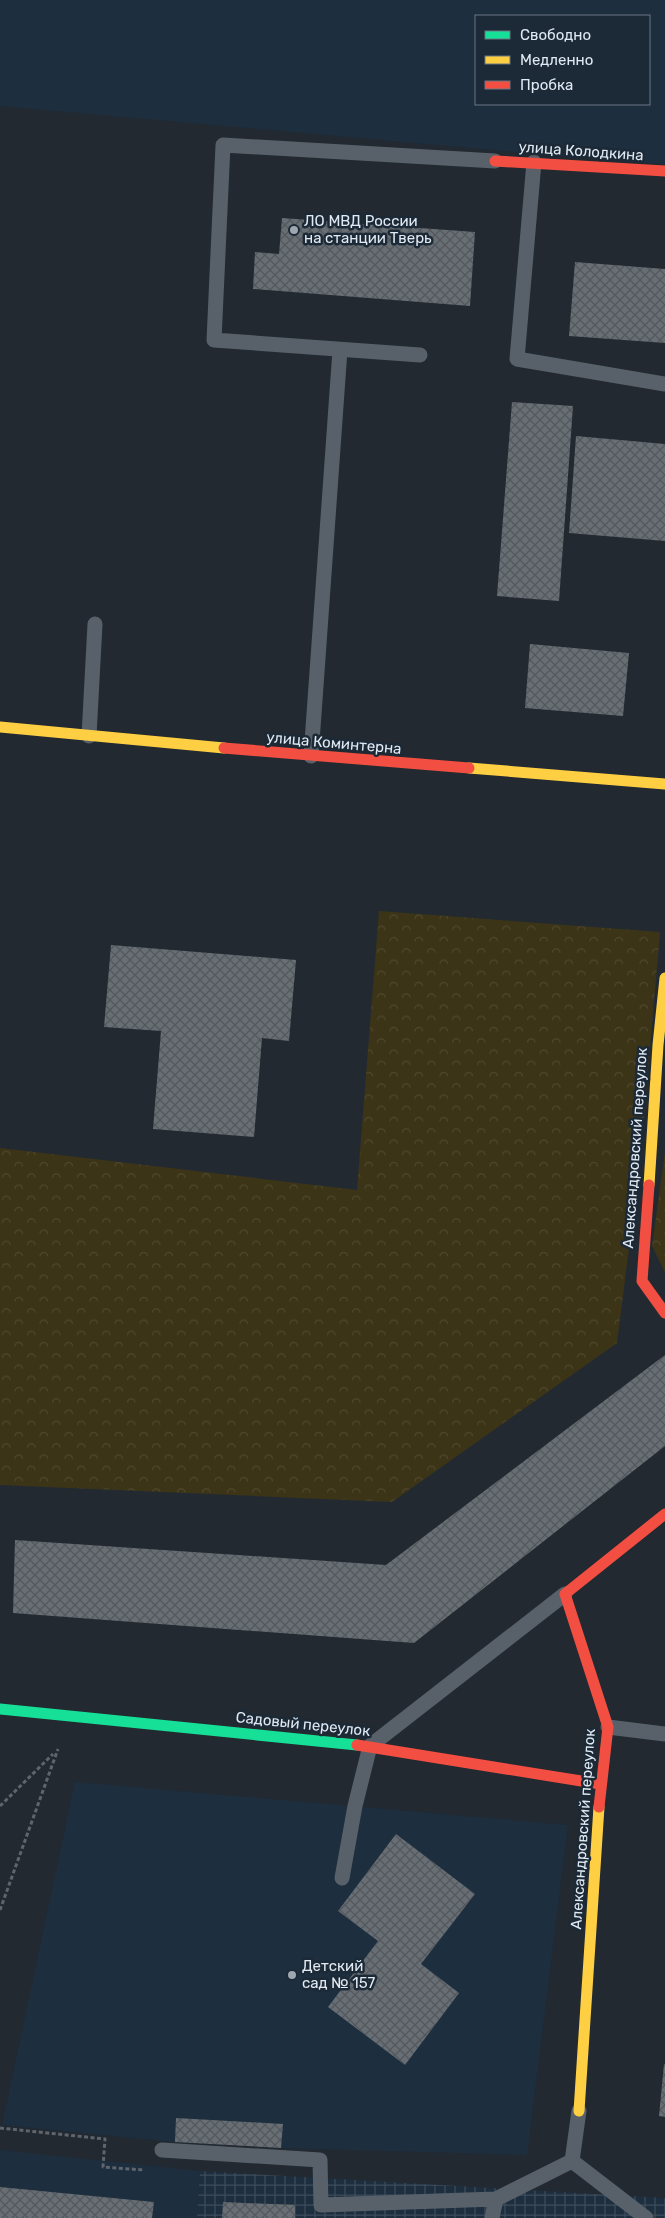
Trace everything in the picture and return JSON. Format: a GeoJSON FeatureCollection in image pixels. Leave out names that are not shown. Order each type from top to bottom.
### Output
{"type":"FeatureCollection","features":[{"type":"Feature","properties":{"kind":"street","name":"улица Колодкина"},"geometry":{"type":"LineString","coordinates":[[495,161],[665,171]]}},
{"type":"Feature","properties":{"kind":"street","name":"улица Коминтерна"},"geometry":{"type":"LineString","coordinates":[[0,727],[311,756],[665,784]]}},
{"type":"Feature","properties":{"kind":"street","name":"Александровский переулок"},"geometry":{"type":"LineString","coordinates":[[665,978],[658,1045],[642,1280],[665,1313]]}},
{"type":"Feature","properties":{"kind":"street"},"geometry":{"type":"LineString","coordinates":[[565,1594],[665,1514]]}},
{"type":"Feature","properties":{"kind":"street","name":"Александровский переулок"},"geometry":{"type":"LineString","coordinates":[[565,1594],[608,1727],[600,1784],[579,2111]]}},
{"type":"Feature","properties":{"kind":"street","name":"Садовый переулок"},"geometry":{"type":"LineString","coordinates":[[0,1709],[370,1746],[600,1784]]}},
{"type":"Feature","properties":{"kind":"lane"},"geometry":{"type":"LineString","coordinates":[[420,355],[214,340],[223,145],[495,161]]}},
{"type":"Feature","properties":{"kind":"lane"},"geometry":{"type":"LineString","coordinates":[[534,162],[518,359],[665,384]]}},
{"type":"Feature","properties":{"kind":"lane"},"geometry":{"type":"LineString","coordinates":[[311,756],[340,350]]}},
{"type":"Feature","properties":{"kind":"lane"},"geometry":{"type":"LineString","coordinates":[[89,736],[95,624]]}},
{"type":"Feature","properties":{"kind":"lane"},"geometry":{"type":"LineString","coordinates":[[342,1878],[355,1806],[370,1746],[565,1594]]}},
{"type":"Feature","properties":{"kind":"lane"},"geometry":{"type":"LineString","coordinates":[[608,1727],[665,1734]]}},
{"type":"Feature","properties":{"kind":"lane"},"geometry":{"type":"LineString","coordinates":[[572,2161],[579,2111]]}},
{"type":"Feature","properties":{"kind":"lane"},"geometry":{"type":"LineString","coordinates":[[162,2150],[320,2160],[321,2205],[496,2199],[572,2161]]}},
{"type":"Feature","properties":{"kind":"lane"},"geometry":{"type":"LineString","coordinates":[[572,2161],[646,2218]]}},
{"type":"Feature","properties":{"kind":"lane"},"geometry":{"type":"LineString","coordinates":[[492,2218],[496,2199]]}},
{"type":"Feature","properties":{"kind":"path"},"geometry":{"type":"LineString","coordinates":[[0,1806],[55,1752],[78,1716]]}},
{"type":"Feature","properties":{"kind":"path"},"geometry":{"type":"LineString","coordinates":[[0,1910],[55,1752]]}},
{"type":"Feature","properties":{"kind":"path"},"geometry":{"type":"LineString","coordinates":[[0,2128],[105,2139],[103,2167],[147,2170],[162,2150]]}},
{"type":"Feature","properties":{"kind":"shaded area"},"geometry":{"type":"Polygon","coordinates":[[[0,0],[665,0],[665,164],[0,106],[0,0]]]}},
{"type":"Feature","properties":{"kind":"shaded area","name":"Детский сад № 157"},"geometry":{"type":"Polygon","coordinates":[[[75,1782],[568,1825],[527,2155],[281,2148],[175,2142],[2,2125],[75,1782]]]}},
{"type":"Feature","properties":{"kind":"shaded area"},"geometry":{"type":"Polygon","coordinates":[[[0,2150],[200,2171],[197,2218],[0,2218],[0,2150]]]}},
{"type":"Feature","properties":{"kind":"shaded area"},"geometry":{"type":"Polygon","coordinates":[[[200,2171],[665,2198],[665,2218],[197,2218],[200,2171]]]}},
{"type":"Feature","properties":{"kind":"green space"},"geometry":{"type":"Polygon","coordinates":[[[379,911],[660,932],[641,1153],[617,1343],[392,1502],[0,1485],[0,1148],[357,1190],[379,911]]]}},
{"type":"Feature","properties":{"kind":"green space"},"geometry":{"type":"Polygon","coordinates":[[[665,1152],[665,1272],[652,1246],[665,1152]]]}},
{"type":"Feature","properties":{"kind":"building"},"geometry":{"type":"Polygon","coordinates":[[[282,218],[475,232],[470,306],[253,289],[255,252],[279,254],[282,218]]]}},
{"type":"Feature","properties":{"kind":"building"},"geometry":{"type":"Polygon","coordinates":[[[575,262],[665,269],[665,343],[569,336],[575,262]]]}},
{"type":"Feature","properties":{"kind":"building"},"geometry":{"type":"Polygon","coordinates":[[[512,402],[573,406],[559,601],[497,596],[512,402]]]}},
{"type":"Feature","properties":{"kind":"building"},"geometry":{"type":"Polygon","coordinates":[[[576,436],[665,444],[665,541],[569,533],[576,436]]]}},
{"type":"Feature","properties":{"kind":"building"},"geometry":{"type":"Polygon","coordinates":[[[530,644],[629,653],[623,716],[525,708],[530,644]]]}},
{"type":"Feature","properties":{"kind":"building"},"geometry":{"type":"Polygon","coordinates":[[[111,945],[296,960],[289,1041],[262,1038],[254,1137],[153,1129],[161,1031],[104,1027],[111,945]]]}},
{"type":"Feature","properties":{"kind":"building"},"geometry":{"type":"Polygon","coordinates":[[[665,1355],[665,1446],[414,1643],[13,1613],[15,1540],[386,1565],[665,1355]]]}},
{"type":"Feature","properties":{"kind":"building"},"geometry":{"type":"Polygon","coordinates":[[[396,1834],[475,1894],[421,1964],[459,1993],[405,2065],[328,2007],[378,1941],[338,1911],[396,1834]]]}},
{"type":"Feature","properties":{"kind":"building"},"geometry":{"type":"Polygon","coordinates":[[[665,2064],[665,2117],[659,2116],[665,2064]]]}},
{"type":"Feature","properties":{"kind":"building"},"geometry":{"type":"Polygon","coordinates":[[[176,2118],[283,2124],[281,2148],[175,2142],[176,2118]]]}},
{"type":"Feature","properties":{"kind":"building"},"geometry":{"type":"Polygon","coordinates":[[[0,2187],[154,2202],[152,2218],[0,2218],[0,2187]]]}},
{"type":"Feature","properties":{"kind":"building"},"geometry":{"type":"Polygon","coordinates":[[[223,2202],[295,2205],[295,2218],[222,2218],[223,2202]]]}},
{"type":"Feature","properties":{"kind":"traffic: fast"},"geometry":{"type":"LineString","coordinates":[[0,1709],[357,1745]]}},
{"type":"Feature","properties":{"kind":"traffic: slow"},"geometry":{"type":"LineString","coordinates":[[0,727],[224,748]]}},
{"type":"Feature","properties":{"kind":"traffic: slow"},"geometry":{"type":"LineString","coordinates":[[469,768],[665,784]]}},
{"type":"Feature","properties":{"kind":"traffic: slow"},"geometry":{"type":"LineString","coordinates":[[649,1185],[658,1045],[665,978]]}},
{"type":"Feature","properties":{"kind":"traffic: slow"},"geometry":{"type":"LineString","coordinates":[[579,2111],[599,1807]]}},
{"type":"Feature","properties":{"kind":"traffic: jam"},"geometry":{"type":"LineString","coordinates":[[495,161],[665,171]]}},
{"type":"Feature","properties":{"kind":"traffic: jam"},"geometry":{"type":"LineString","coordinates":[[224,748],[469,768]]}},
{"type":"Feature","properties":{"kind":"traffic: jam"},"geometry":{"type":"LineString","coordinates":[[649,1185],[642,1281],[665,1313]]}},
{"type":"Feature","properties":{"kind":"traffic: jam"},"geometry":{"type":"LineString","coordinates":[[599,1807],[608,1727],[565,1594],[665,1514]]}},
{"type":"Feature","properties":{"kind":"traffic: jam"},"geometry":{"type":"LineString","coordinates":[[357,1745],[600,1784]]}},
{"type":"Feature","properties":{"kind":"place","name":"ЛО МВД России на станции Тверь"},"geometry":{"type":"Point","coordinates":[294,230]}},
{"type":"Feature","properties":{"kind":"place","name":"Детский сад № 157"},"geometry":{"type":"Point","coordinates":[292,1975]}}]}
